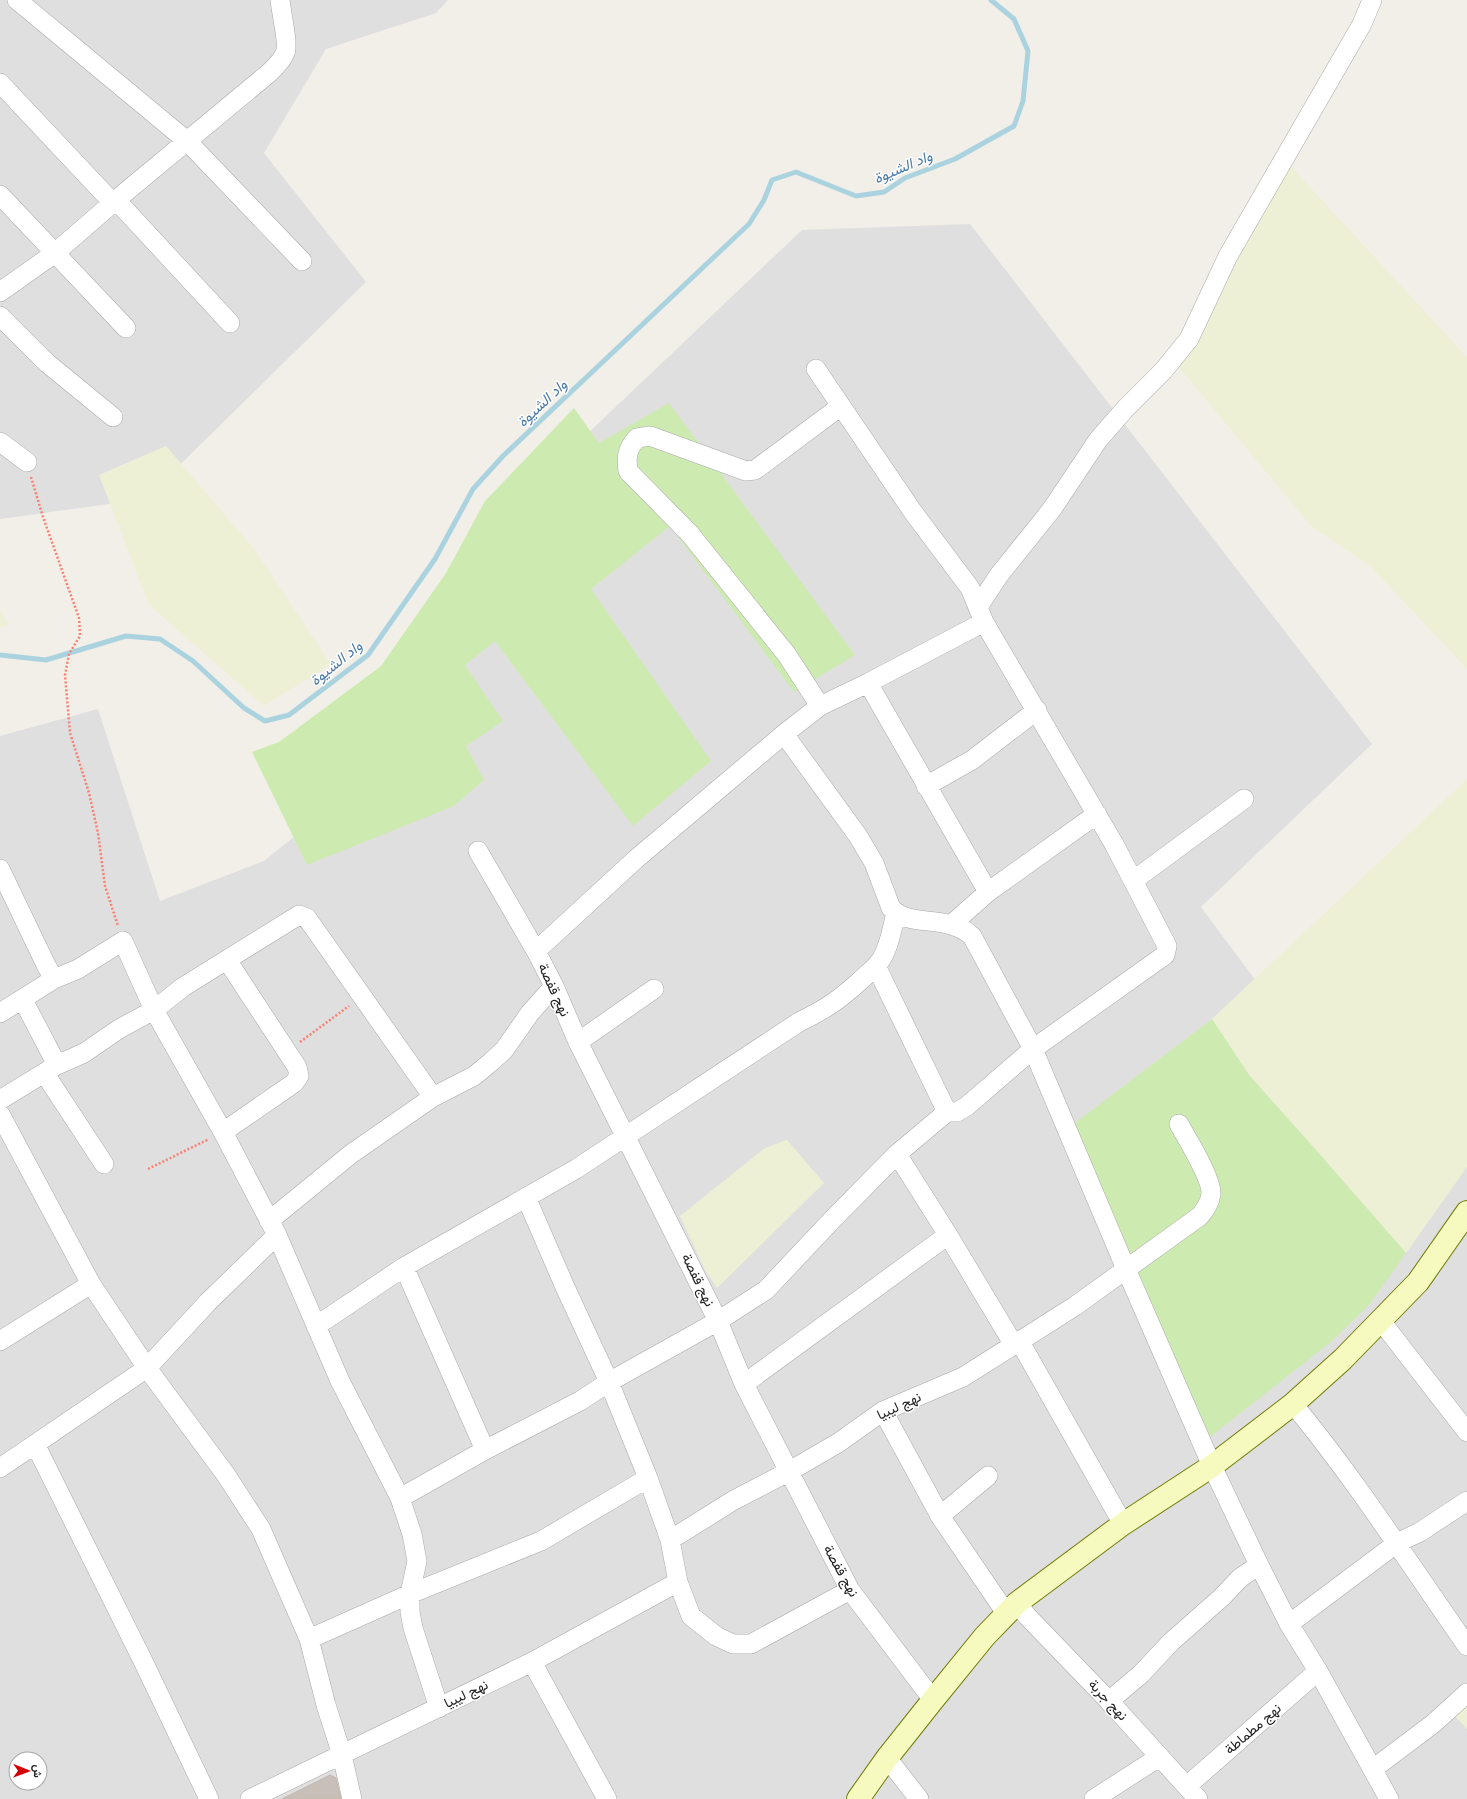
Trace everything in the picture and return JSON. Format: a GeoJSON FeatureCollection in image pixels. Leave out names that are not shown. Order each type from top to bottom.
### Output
{"type":"FeatureCollection","features":[{"type":"Feature","properties":{"kind":"main road"},"geometry":{"type":"LineString","coordinates":[[858,1799],[887,1758],[933,1700],[985,1636],[1012,1608],[1123,1524],[1212,1466],[1293,1404],[1343,1359],[1418,1282],[1467,1212]]}},
{"type":"Feature","properties":{"kind":"street"},"geometry":{"type":"LineString","coordinates":[[17,0],[187,141],[302,261]]}},
{"type":"Feature","properties":{"kind":"street"},"geometry":{"type":"LineString","coordinates":[[0,292],[55,253],[114,201],[269,73],[285,55],[287,47],[281,16],[280,0]]}},
{"type":"Feature","properties":{"kind":"street"},"geometry":{"type":"LineString","coordinates":[[536,951],[636,859],[784,734],[820,706],[868,683],[981,614],[999,575],[1052,509],[1098,440],[1125,409],[1163,371],[1188,339],[1228,256],[1362,24],[1372,0]]}},
{"type":"Feature","properties":{"kind":"street"},"geometry":{"type":"LineString","coordinates":[[0,83],[230,322]]}},
{"type":"Feature","properties":{"kind":"street"},"geometry":{"type":"LineString","coordinates":[[0,195],[126,328]]}},
{"type":"Feature","properties":{"kind":"street"},"geometry":{"type":"LineString","coordinates":[[0,316],[47,363],[113,417]]}},
{"type":"Feature","properties":{"kind":"street"},"geometry":{"type":"LineString","coordinates":[[400,1498],[485,1450],[580,1400],[609,1382],[718,1321],[771,1286],[831,1221],[897,1154],[947,1112],[957,1112],[967,1106],[1033,1049],[1165,955],[1167,946],[1134,880],[981,614],[970,588],[913,512],[816,369]]}},
{"type":"Feature","properties":{"kind":"street"},"geometry":{"type":"LineString","coordinates":[[820,706],[788,655],[690,534],[628,471],[626,460],[627,452],[637,438],[650,436],[746,471],[755,470],[841,406]]}},
{"type":"Feature","properties":{"kind":"street"},"geometry":{"type":"LineString","coordinates":[[0,442],[27,462]]}},
{"type":"Feature","properties":{"kind":"street"},"geometry":{"type":"LineString","coordinates":[[868,683],[988,892]]}},
{"type":"Feature","properties":{"kind":"street"},"geometry":{"type":"LineString","coordinates":[[926,786],[972,760],[1037,710]]}},
{"type":"Feature","properties":{"kind":"street"},"geometry":{"type":"LineString","coordinates":[[784,734],[858,836],[874,863],[891,908],[896,913],[906,918],[952,924],[964,929],[972,936],[1033,1049],[1126,1269],[1212,1466],[1259,1565],[1289,1624],[1318,1672],[1389,1799]]}},
{"type":"Feature","properties":{"kind":"street"},"geometry":{"type":"LineString","coordinates":[[1134,880],[1244,799]]}},
{"type":"Feature","properties":{"kind":"street"},"geometry":{"type":"LineString","coordinates":[[952,924],[988,892],[1097,814]]}},
{"type":"Feature","properties":{"kind":"street","name":"نهج قفصة"},"geometry":{"type":"LineString","coordinates":[[478,851],[536,951],[554,986],[578,1042],[718,1321],[744,1384],[850,1590],[933,1700]]}},
{"type":"Feature","properties":{"kind":"street"},"geometry":{"type":"LineString","coordinates":[[0,868],[54,979]]}},
{"type":"Feature","properties":{"kind":"street"},"geometry":{"type":"LineString","coordinates":[[316,1326],[404,1267],[576,1169],[799,1022],[824,1011],[840,999],[876,966],[888,946],[896,913]]}},
{"type":"Feature","properties":{"kind":"street"},"geometry":{"type":"LineString","coordinates":[[0,1100],[51,1070],[84,1053],[119,1029],[154,1010],[183,987],[299,914],[307,918],[433,1097]]}},
{"type":"Feature","properties":{"kind":"street"},"geometry":{"type":"LineString","coordinates":[[0,1013],[23,1000],[54,979],[78,968],[123,941],[154,1010],[222,1132],[273,1228],[340,1381],[400,1498],[412,1534],[417,1561],[410,1594],[410,1612],[413,1628],[439,1708]]}},
{"type":"Feature","properties":{"kind":"street"},"geometry":{"type":"LineString","coordinates":[[222,1132],[294,1083],[299,1076],[297,1066],[286,1052],[227,960]]}},
{"type":"Feature","properties":{"kind":"street"},"geometry":{"type":"LineString","coordinates":[[876,966],[947,1112]]}},
{"type":"Feature","properties":{"kind":"street"},"geometry":{"type":"LineString","coordinates":[[0,1468],[147,1368],[273,1228],[351,1154],[433,1097],[474,1076],[496,1058],[504,1050],[530,1013],[554,986]]}},
{"type":"Feature","properties":{"kind":"street"},"geometry":{"type":"LineString","coordinates":[[578,1042],[654,989]]}},
{"type":"Feature","properties":{"kind":"street"},"geometry":{"type":"LineString","coordinates":[[23,1000],[51,1070],[104,1164]]}},
{"type":"Feature","properties":{"kind":"street"},"geometry":{"type":"LineString","coordinates":[[0,1114],[91,1284],[147,1368],[226,1475],[261,1529],[309,1639],[326,1705],[342,1755],[352,1799]]}},
{"type":"Feature","properties":{"kind":"street","name":"نهج ليبيا"},"geometry":{"type":"LineString","coordinates":[[670,1540],[734,1500],[788,1472],[838,1443],[882,1411],[963,1377],[1017,1343],[1126,1269],[1200,1216],[1206,1208],[1211,1194],[1209,1180],[1179,1124]]}},
{"type":"Feature","properties":{"kind":"street"},"geometry":{"type":"LineString","coordinates":[[897,1154],[1017,1343],[1123,1524]]}},
{"type":"Feature","properties":{"kind":"street"},"geometry":{"type":"LineString","coordinates":[[526,1197],[565,1287],[609,1382],[648,1478],[670,1540],[678,1582],[691,1616],[716,1636],[733,1644],[751,1644],[850,1590]]}},
{"type":"Feature","properties":{"kind":"street"},"geometry":{"type":"LineString","coordinates":[[744,1384],[948,1234]]}},
{"type":"Feature","properties":{"kind":"street"},"geometry":{"type":"LineString","coordinates":[[404,1267],[485,1450]]}},
{"type":"Feature","properties":{"kind":"street"},"geometry":{"type":"LineString","coordinates":[[0,1341],[91,1284]]}},
{"type":"Feature","properties":{"kind":"street"},"geometry":{"type":"LineString","coordinates":[[1381,1321],[1467,1432]]}},
{"type":"Feature","properties":{"kind":"street"},"geometry":{"type":"LineString","coordinates":[[1293,1404],[1320,1436],[1365,1497],[1467,1646]]}},
{"type":"Feature","properties":{"kind":"street","name":"نهج جربة"},"geometry":{"type":"LineString","coordinates":[[882,1411],[940,1516],[1012,1608],[1027,1616],[1109,1701],[1192,1793]]}},
{"type":"Feature","properties":{"kind":"street"},"geometry":{"type":"LineString","coordinates":[[35,1444],[143,1661],[209,1799]]}},
{"type":"Feature","properties":{"kind":"street"},"geometry":{"type":"LineString","coordinates":[[940,1516],[988,1476]]}},
{"type":"Feature","properties":{"kind":"street"},"geometry":{"type":"LineString","coordinates":[[309,1639],[410,1594],[541,1541],[648,1478]]}},
{"type":"Feature","properties":{"kind":"street"},"geometry":{"type":"LineString","coordinates":[[1289,1624],[1397,1543],[1427,1528],[1467,1502]]}},
{"type":"Feature","properties":{"kind":"street"},"geometry":{"type":"LineString","coordinates":[[1109,1701],[1141,1674],[1171,1642],[1222,1597],[1240,1578],[1259,1565]]}},
{"type":"Feature","properties":{"kind":"street","name":"نهج ليبيا"},"geometry":{"type":"LineString","coordinates":[[250,1799],[532,1662],[678,1582]]}},
{"type":"Feature","properties":{"kind":"street"},"geometry":{"type":"LineString","coordinates":[[532,1662],[608,1799]]}},
{"type":"Feature","properties":{"kind":"street","name":"نهج مطماطة"},"geometry":{"type":"LineString","coordinates":[[1192,1793],[1318,1672]]}},
{"type":"Feature","properties":{"kind":"street"},"geometry":{"type":"LineString","coordinates":[[1373,1769],[1434,1723],[1467,1693]]}},
{"type":"Feature","properties":{"kind":"street"},"geometry":{"type":"LineString","coordinates":[[1094,1799],[1159,1757]]}},
{"type":"Feature","properties":{"kind":"street"},"geometry":{"type":"LineString","coordinates":[[887,1758],[919,1799]]}},
{"type":"Feature","properties":{"kind":"path"},"geometry":{"type":"LineString","coordinates":[[27,462],[43,517],[79,618],[80,636],[69,654],[64,674],[70,733],[89,793],[98,833],[105,886],[123,941]]}},
{"type":"Feature","properties":{"kind":"path"},"geometry":{"type":"LineString","coordinates":[[286,1052],[363,996]]}},
{"type":"Feature","properties":{"kind":"path"},"geometry":{"type":"LineString","coordinates":[[148,1169],[222,1132]]}},
{"type":"Feature","properties":{"kind":"shaded area"},"geometry":{"type":"Polygon","coordinates":[[[0,0],[448,0],[436,13],[326,49],[264,153],[366,282],[145,499],[0,519],[0,0]]]}},
{"type":"Feature","properties":{"kind":"shaded area"},"geometry":{"type":"Polygon","coordinates":[[[970,224],[1372,744],[1201,907],[1406,1183],[1467,1115],[1467,1799],[0,1799],[0,736],[98,709],[160,901],[264,861],[385,763],[523,495],[802,230],[970,224]]]}},
{"type":"Feature","properties":{"kind":"green space"},"geometry":{"type":"Polygon","coordinates":[[[1284,159],[1467,357],[1467,669],[1370,566],[1310,525],[1178,366],[1284,159]]]}},
{"type":"Feature","properties":{"kind":"green space"},"geometry":{"type":"Polygon","coordinates":[[[669,403],[855,655],[794,692],[670,526],[591,589],[711,761],[633,826],[495,641],[465,665],[503,721],[466,746],[484,780],[454,806],[307,865],[252,752],[279,742],[381,666],[446,573],[485,501],[574,408],[599,443],[669,403]]]}},
{"type":"Feature","properties":{"kind":"green space"},"geometry":{"type":"Polygon","coordinates":[[[166,446],[255,550],[331,664],[264,706],[149,605],[99,475],[166,446]]]}},
{"type":"Feature","properties":{"kind":"green space"},"geometry":{"type":"Polygon","coordinates":[[[0,609],[9,626],[0,627],[0,609]]]}},
{"type":"Feature","properties":{"kind":"green space"},"geometry":{"type":"Polygon","coordinates":[[[1467,779],[1467,1167],[1406,1253],[1249,1075],[1212,1019],[1467,779]]]}},
{"type":"Feature","properties":{"kind":"green space"},"geometry":{"type":"Polygon","coordinates":[[[1212,1019],[1249,1075],[1406,1253],[1370,1304],[1332,1341],[1204,1442],[1071,1126],[1212,1019]]]}},
{"type":"Feature","properties":{"kind":"green space"},"geometry":{"type":"Polygon","coordinates":[[[787,1140],[824,1183],[717,1288],[705,1270],[680,1216],[765,1148],[787,1140]]]}},
{"type":"Feature","properties":{"kind":"green space"},"geometry":{"type":"Polygon","coordinates":[[[1467,1696],[1467,1729],[1450,1711],[1467,1696]]]}},
{"type":"Feature","properties":{"kind":"building"},"geometry":{"type":"Polygon","coordinates":[[[330,1775],[336,1778],[341,1799],[282,1799],[330,1775]]]}},
{"type":"Feature","properties":{"kind":"waterway","name":"واد الشيوة"},"geometry":{"type":"LineString","coordinates":[[0,655],[46,660],[126,636],[160,639],[193,661],[244,708],[265,721],[289,715],[368,655],[435,559],[473,489],[503,456],[749,224],[764,200],[772,180],[796,172],[856,196],[884,192],[905,178],[955,159],[1014,126],[1023,101],[1028,51],[1014,19],[991,0]]}}]}
